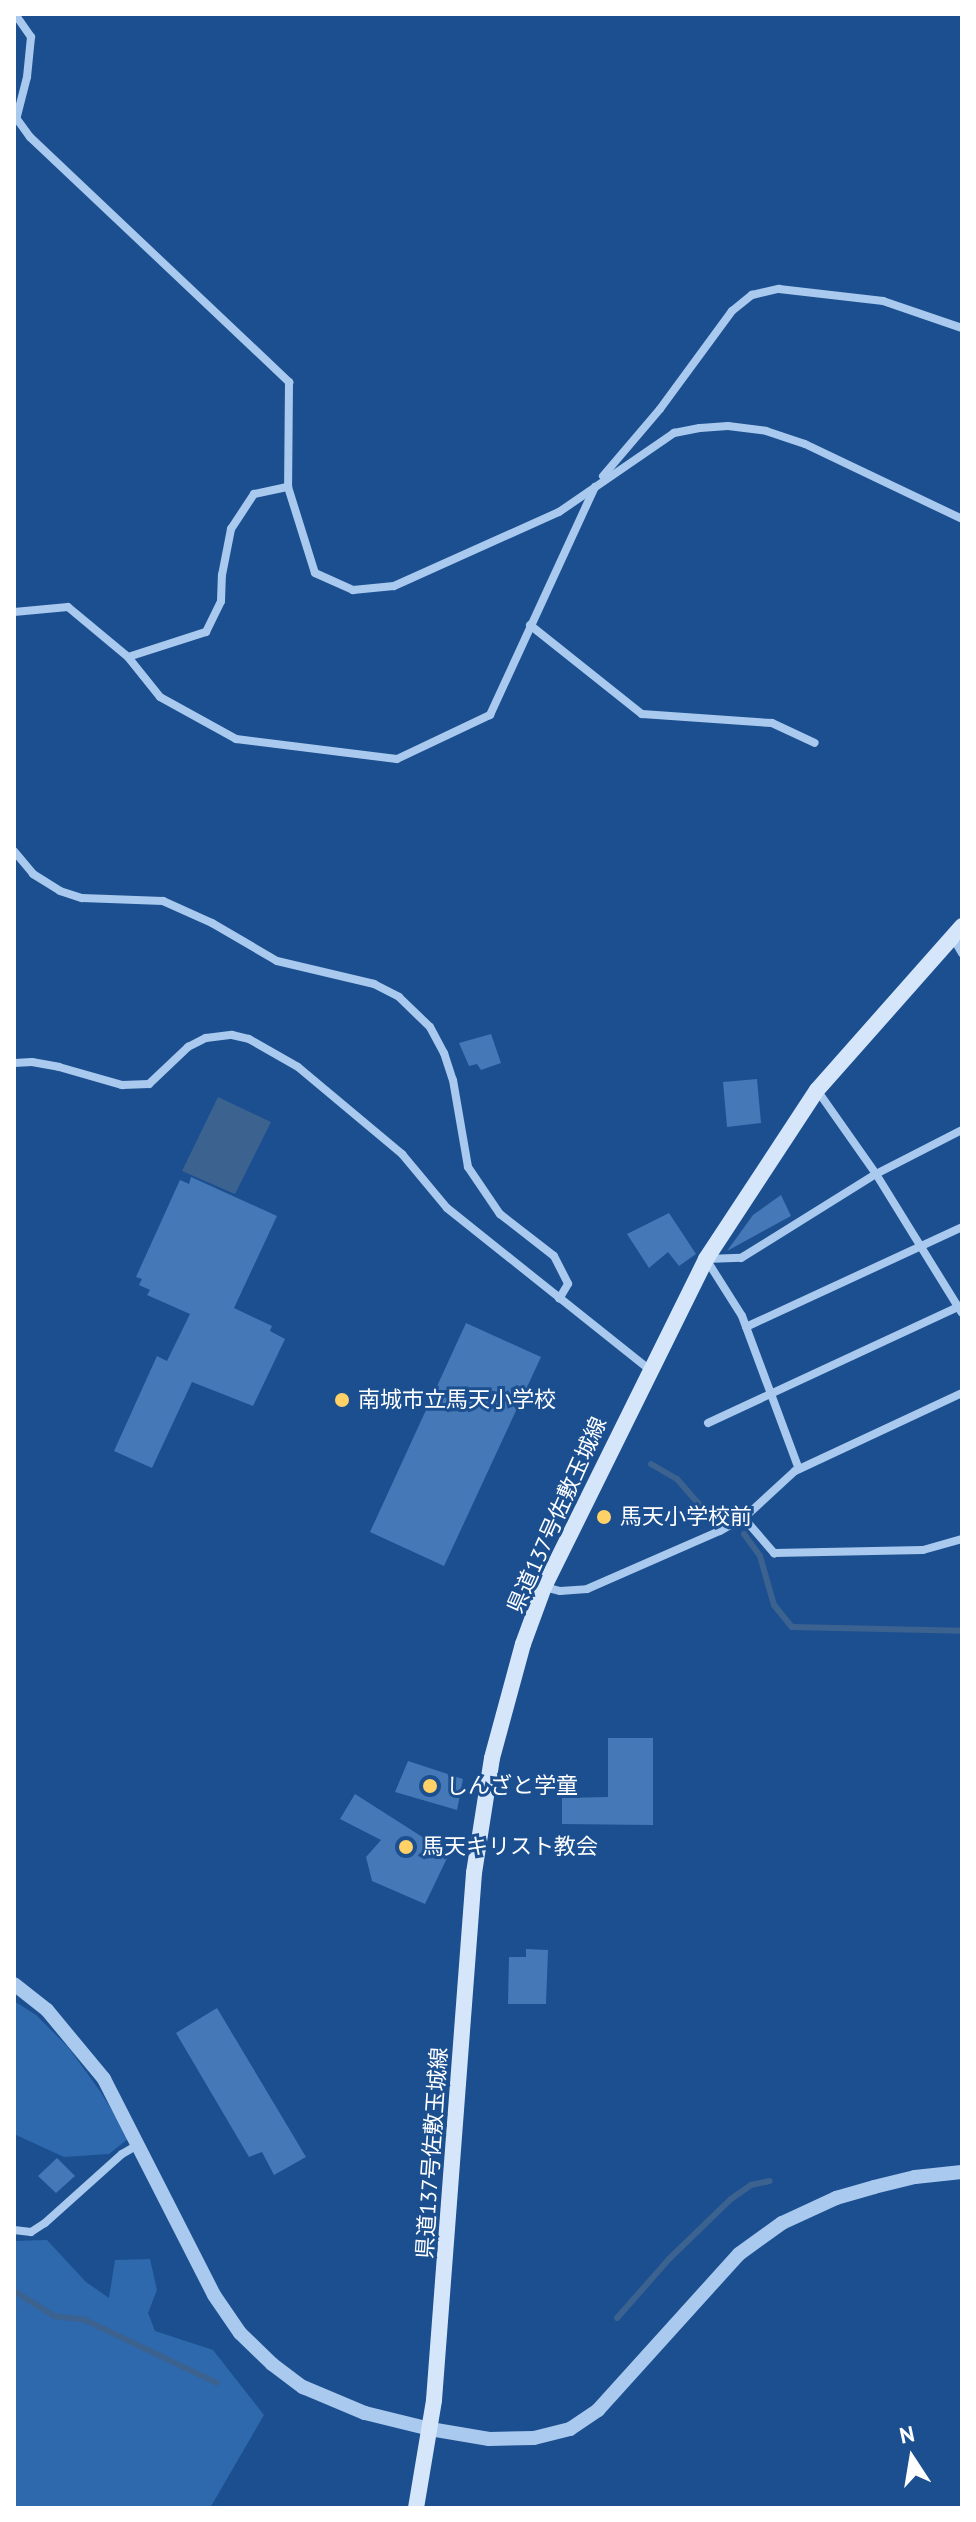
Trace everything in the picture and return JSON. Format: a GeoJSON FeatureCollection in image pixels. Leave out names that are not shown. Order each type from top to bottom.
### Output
{"type":"FeatureCollection","features":[{"type":"Feature","properties":{"kind":"main road","name":"県道137号佐敷玉城線"},"geometry":{"type":"LineString","coordinates":[[416,2508],[430,2429],[480,1829],[506,1697],[544,1587],[706,1259],[817,1090],[957,931]]}},
{"type":"Feature","properties":{"kind":"street"},"geometry":{"type":"LineString","coordinates":[[15,14],[31,37],[31,55],[15,116],[30,137],[289,382],[288,487],[315,573],[353,590],[394,586],[559,512],[674,433],[728,426],[766,431],[805,444],[962,519]]}},
{"type":"Feature","properties":{"kind":"street"},"geometry":{"type":"LineString","coordinates":[[14,612],[68,607],[128,657],[160,697],[236,739],[397,759],[490,715],[597,483],[660,409],[732,311],[752,295],[779,289],[883,301],[962,328]]}},
{"type":"Feature","properties":{"kind":"street"},"geometry":{"type":"LineString","coordinates":[[128,657],[206,632],[221,601],[222,575],[231,529],[254,494],[288,487]]}},
{"type":"Feature","properties":{"kind":"street"},"geometry":{"type":"LineString","coordinates":[[530,625],[642,714],[772,723],[815,743]]}},
{"type":"Feature","properties":{"kind":"street"},"geometry":{"type":"LineString","coordinates":[[14,851],[33,874],[60,891],[82,898],[163,901],[212,923],[277,961],[374,984],[399,997],[430,1027],[444,1053],[453,1080],[468,1167],[500,1214],[554,1256],[568,1284],[559,1299]]}},
{"type":"Feature","properties":{"kind":"street"},"geometry":{"type":"LineString","coordinates":[[957,931],[962,953]]}},
{"type":"Feature","properties":{"kind":"street"},"geometry":{"type":"LineString","coordinates":[[14,1063],[59,1067],[122,1085],[149,1084],[188,1047],[206,1038],[232,1035],[249,1039],[298,1067],[384,1138],[422,1175],[447,1208],[649,1369]]}},
{"type":"Feature","properties":{"kind":"street"},"geometry":{"type":"LineString","coordinates":[[708,1423],[961,1308],[876,1174],[817,1090]]}},
{"type":"Feature","properties":{"kind":"street"},"geometry":{"type":"LineString","coordinates":[[799,1469],[746,1327],[706,1259],[741,1258],[876,1174],[962,1130]]}},
{"type":"Feature","properties":{"kind":"street"},"geometry":{"type":"LineString","coordinates":[[746,1327],[962,1227]]}},
{"type":"Feature","properties":{"kind":"street"},"geometry":{"type":"LineString","coordinates":[[544,1587],[560,1591],[587,1589],[706,1538],[743,1517],[799,1469],[962,1393]]}},
{"type":"Feature","properties":{"kind":"street"},"geometry":{"type":"LineString","coordinates":[[743,1517],[774,1553],[923,1550],[962,1539]]}},
{"type":"Feature","properties":{"kind":"street"},"geometry":{"type":"LineString","coordinates":[[14,1984],[47,2010],[104,2079],[140,2144],[214,2295],[240,2333],[303,2387],[365,2413],[430,2429],[489,2439],[534,2438],[570,2429],[598,2410],[739,2254],[782,2223],[836,2198],[874,2187],[915,2177],[962,2172]]}},
{"type":"Feature","properties":{"kind":"street"},"geometry":{"type":"LineString","coordinates":[[14,2230],[31,2232],[45,2223],[122,2154],[140,2144]]}},
{"type":"Feature","properties":{"kind":"shaded area"},"geometry":{"type":"Polygon","coordinates":[[[218,1097],[271,1122],[235,1194],[182,1171],[218,1097]]]}},
{"type":"Feature","properties":{"kind":"shaded area"},"geometry":{"type":"Polygon","coordinates":[[[14,2001],[36,2015],[68,2047],[100,2091],[129,2138],[109,2154],[64,2157],[14,2134],[14,2001]]]}},
{"type":"Feature","properties":{"kind":"shaded area"},"geometry":{"type":"Polygon","coordinates":[[[47,2240],[86,2282],[109,2298],[115,2260],[150,2259],[157,2290],[148,2313],[155,2331],[213,2350],[264,2415],[210,2508],[14,2508],[14,2241],[47,2240]]]}},
{"type":"Feature","properties":{"kind":"building"},"geometry":{"type":"Polygon","coordinates":[[[491,1034],[501,1063],[481,1070],[477,1064],[469,1066],[459,1043],[491,1034]]]}},
{"type":"Feature","properties":{"kind":"building"},"geometry":{"type":"Polygon","coordinates":[[[757,1079],[761,1123],[727,1127],[723,1082],[757,1079]]]}},
{"type":"Feature","properties":{"kind":"building"},"geometry":{"type":"Polygon","coordinates":[[[191,1177],[277,1216],[234,1308],[272,1326],[270,1331],[285,1339],[253,1406],[192,1382],[152,1468],[114,1451],[157,1356],[167,1361],[190,1314],[147,1295],[150,1290],[139,1285],[142,1279],[136,1277],[180,1180],[189,1184],[191,1177]]]}},
{"type":"Feature","properties":{"kind":"building"},"geometry":{"type":"Polygon","coordinates":[[[781,1195],[791,1216],[727,1251],[753,1215],[781,1195]]]}},
{"type":"Feature","properties":{"kind":"building"},"geometry":{"type":"Polygon","coordinates":[[[669,1213],[696,1254],[679,1266],[668,1252],[649,1268],[627,1234],[669,1213]]]}},
{"type":"Feature","properties":{"kind":"building"},"geometry":{"type":"Polygon","coordinates":[[[466,1323],[541,1357],[444,1566],[370,1532],[466,1323]]]}},
{"type":"Feature","properties":{"kind":"building"},"geometry":{"type":"Polygon","coordinates":[[[608,1738],[653,1738],[653,1825],[562,1824],[562,1798],[608,1797],[608,1738]]]}},
{"type":"Feature","properties":{"kind":"building","name":"しんざと学童"},"geometry":{"type":"Polygon","coordinates":[[[408,1761],[463,1779],[457,1810],[395,1792],[408,1761]]]}},
{"type":"Feature","properties":{"kind":"building","name":"馬天キリスト教会"},"geometry":{"type":"Polygon","coordinates":[[[355,1794],[449,1854],[425,1904],[372,1881],[366,1857],[381,1840],[340,1819],[355,1794]]]}},
{"type":"Feature","properties":{"kind":"building"},"geometry":{"type":"Polygon","coordinates":[[[526,1949],[548,1950],[546,2004],[508,2004],[509,1957],[526,1957],[526,1949]]]}},
{"type":"Feature","properties":{"kind":"building"},"geometry":{"type":"Polygon","coordinates":[[[217,2008],[306,2157],[274,2175],[262,2152],[249,2157],[176,2033],[217,2008]]]}},
{"type":"Feature","properties":{"kind":"building"},"geometry":{"type":"Polygon","coordinates":[[[57,2158],[75,2176],[56,2193],[38,2176],[57,2158]]]}},
{"type":"Feature","properties":{"kind":"waterway"},"geometry":{"type":"LineString","coordinates":[[651,1464],[677,1479],[698,1503],[722,1519]]}},
{"type":"Feature","properties":{"kind":"waterway"},"geometry":{"type":"LineString","coordinates":[[744,1534],[760,1556],[774,1605],[792,1627],[962,1631]]}},
{"type":"Feature","properties":{"kind":"waterway"},"geometry":{"type":"LineString","coordinates":[[617,2318],[669,2259],[731,2199],[751,2185],[770,2181]]}},
{"type":"Feature","properties":{"kind":"waterway"},"geometry":{"type":"LineString","coordinates":[[14,2291],[54,2316],[85,2320],[217,2383]]}},
{"type":"Feature","properties":{"kind":"place","name":"南城市立馬天小学校"},"geometry":{"type":"Point","coordinates":[342,1400]}},
{"type":"Feature","properties":{"kind":"place","name":"馬天小学校前"},"geometry":{"type":"Point","coordinates":[604,1517]}},
{"type":"Feature","properties":{"kind":"place","name":"しんざと学童"},"geometry":{"type":"Point","coordinates":[430,1786]}},
{"type":"Feature","properties":{"kind":"place","name":"馬天キリスト教会"},"geometry":{"type":"Point","coordinates":[406,1847]}}]}
